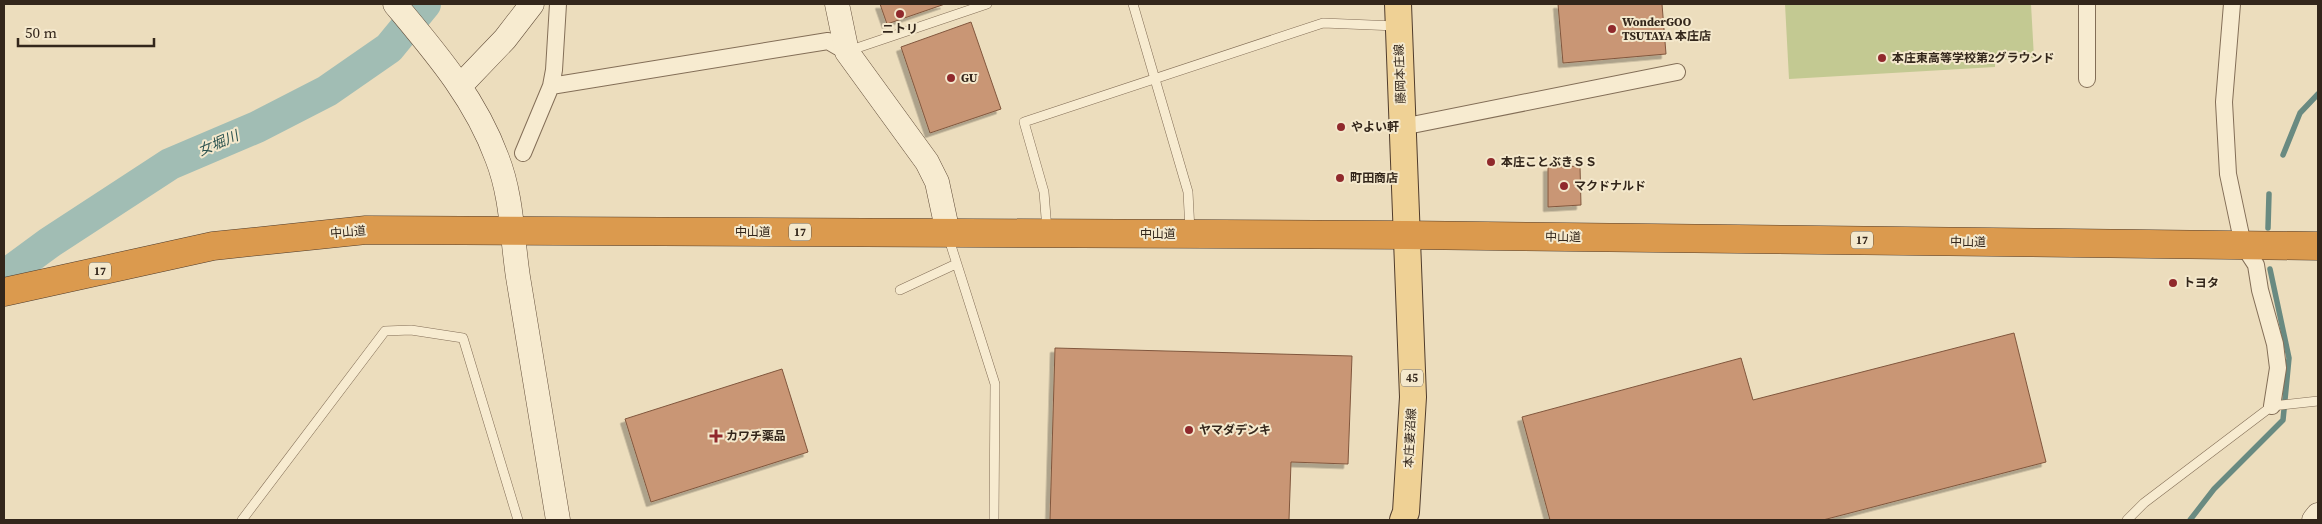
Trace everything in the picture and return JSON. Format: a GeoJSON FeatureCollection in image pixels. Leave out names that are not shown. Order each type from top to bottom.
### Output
{"type":"FeatureCollection","features":[{"type":"Feature","properties":{"kind":"highway","name":"中山道"},"geometry":{"type":"LineString","coordinates":[[4,292],[196,249],[366,230],[1406,234],[2318,246]]}},
{"type":"Feature","properties":{"kind":"main road","name":"藤岡本庄線"},"geometry":{"type":"LineString","coordinates":[[1398,15],[1406,234]]}},
{"type":"Feature","properties":{"kind":"main road","name":"本庄妻沼線"},"geometry":{"type":"LineString","coordinates":[[1403,520],[1406,512],[1412,397],[1406,234]]}},
{"type":"Feature","properties":{"kind":"street"},"geometry":{"type":"LineString","coordinates":[[395,4],[461,86],[476,111],[498,159],[510,205],[518,274],[558,520]]}},
{"type":"Feature","properties":{"kind":"street"},"geometry":{"type":"LineString","coordinates":[[461,86],[505,39],[532,4]]}},
{"type":"Feature","properties":{"kind":"street"},"geometry":{"type":"LineString","coordinates":[[523,154],[551,86],[554,70],[558,4]]}},
{"type":"Feature","properties":{"kind":"street"},"geometry":{"type":"LineString","coordinates":[[837,4],[846,52]]}},
{"type":"Feature","properties":{"kind":"street"},"geometry":{"type":"LineString","coordinates":[[2087,4],[2087,79]]}},
{"type":"Feature","properties":{"kind":"street"},"geometry":{"type":"LineString","coordinates":[[2232,4],[2224,102],[2228,174],[2243,245],[2256,265],[2260,290],[2275,344],[2278,368],[2276,406]]}},
{"type":"Feature","properties":{"kind":"street"},"geometry":{"type":"LineString","coordinates":[[551,86],[828,42],[846,52],[928,162],[937,182],[948,233]]}},
{"type":"Feature","properties":{"kind":"street"},"geometry":{"type":"LineString","coordinates":[[1402,126],[1677,72]]}},
{"type":"Feature","properties":{"kind":"street"},"geometry":{"type":"LineString","coordinates":[[2314,520],[2318,516]]}},
{"type":"Feature","properties":{"kind":"lane"},"geometry":{"type":"LineString","coordinates":[[846,52],[987,4]]}},
{"type":"Feature","properties":{"kind":"lane"},"geometry":{"type":"LineString","coordinates":[[1134,4],[1188,192],[1190,234]]}},
{"type":"Feature","properties":{"kind":"lane"},"geometry":{"type":"LineString","coordinates":[[1047,233],[1044,192],[1024,122],[1323,23],[1398,15]]}},
{"type":"Feature","properties":{"kind":"lane"},"geometry":{"type":"LineString","coordinates":[[948,233],[956,264],[995,384],[994,520]]}},
{"type":"Feature","properties":{"kind":"lane"},"geometry":{"type":"LineString","coordinates":[[900,290],[956,264]]}},
{"type":"Feature","properties":{"kind":"lane"},"geometry":{"type":"LineString","coordinates":[[242,520],[385,331],[411,330],[463,338],[518,520]]}},
{"type":"Feature","properties":{"kind":"lane"},"geometry":{"type":"LineString","coordinates":[[2127,520],[2144,503],[2276,406],[2318,401]]}},
{"type":"Feature","properties":{"kind":"green space"},"geometry":{"type":"Polygon","coordinates":[[[1785,4],[2031,4],[2034,58],[1995,60],[1995,67],[1789,79],[1785,4]]]}},
{"type":"Feature","properties":{"kind":"building","name":"ニトリ"},"geometry":{"type":"Polygon","coordinates":[[[880,4],[945,4],[887,24],[880,4]]]}},
{"type":"Feature","properties":{"kind":"building","name":"WonderGOO TSUTAYA 本庄店"},"geometry":{"type":"Polygon","coordinates":[[[1558,4],[1662,4],[1666,54],[1563,63],[1558,4]]]}},
{"type":"Feature","properties":{"kind":"building","name":"GU"},"geometry":{"type":"Polygon","coordinates":[[[971,22],[1001,109],[930,133],[901,47],[971,22]]]}},
{"type":"Feature","properties":{"kind":"building","name":"マクドナルド"},"geometry":{"type":"Polygon","coordinates":[[[1580,166],[1581,205],[1548,207],[1548,167],[1580,166]]]}},
{"type":"Feature","properties":{"kind":"building"},"geometry":{"type":"Polygon","coordinates":[[[2014,333],[2046,462],[1823,520],[1550,520],[1522,417],[1741,358],[1753,400],[2014,333]]]}},
{"type":"Feature","properties":{"kind":"building"},"geometry":{"type":"Polygon","coordinates":[[[1055,348],[1352,356],[1348,464],[1291,462],[1289,520],[1050,520],[1055,348]]]}},
{"type":"Feature","properties":{"kind":"building","name":"カワチ薬品"},"geometry":{"type":"Polygon","coordinates":[[[782,369],[808,452],[651,502],[625,419],[782,369]]]}},
{"type":"Feature","properties":{"kind":"waterway","name":"女堀川"},"geometry":{"type":"LineString","coordinates":[[4,276],[49,243],[170,164],[257,127],[327,91],[389,48],[425,4]]}},
{"type":"Feature","properties":{"kind":"waterway"},"geometry":{"type":"LineString","coordinates":[[2283,155],[2300,113],[2318,94]]}},
{"type":"Feature","properties":{"kind":"waterway"},"geometry":{"type":"LineString","coordinates":[[2268,228],[2269,194]]}},
{"type":"Feature","properties":{"kind":"waterway"},"geometry":{"type":"LineString","coordinates":[[2190,520],[2214,489],[2283,420],[2289,358],[2270,269]]}},
{"type":"Feature","properties":{"kind":"place","name":"ニトリ"},"geometry":{"type":"Point","coordinates":[900,14]}},
{"type":"Feature","properties":{"kind":"place","name":"WonderGOO TSUTAYA 本庄店"},"geometry":{"type":"Point","coordinates":[1612,29]}},
{"type":"Feature","properties":{"kind":"place","name":"本庄東高等学校第2グラウンド"},"geometry":{"type":"Point","coordinates":[1882,58]}},
{"type":"Feature","properties":{"kind":"place","name":"GU"},"geometry":{"type":"Point","coordinates":[951,78]}},
{"type":"Feature","properties":{"kind":"place","name":"やよい軒"},"geometry":{"type":"Point","coordinates":[1341,127]}},
{"type":"Feature","properties":{"kind":"place","name":"本庄ことぶきＳＳ"},"geometry":{"type":"Point","coordinates":[1491,162]}},
{"type":"Feature","properties":{"kind":"place","name":"町田商店"},"geometry":{"type":"Point","coordinates":[1340,178]}},
{"type":"Feature","properties":{"kind":"place","name":"マクドナルド"},"geometry":{"type":"Point","coordinates":[1564,186]}},
{"type":"Feature","properties":{"kind":"place","name":"トヨタ"},"geometry":{"type":"Point","coordinates":[2173,283]}},
{"type":"Feature","properties":{"kind":"place","name":"ヤマダデンキ"},"geometry":{"type":"Point","coordinates":[1189,430]}},
{"type":"Feature","properties":{"kind":"place","name":"カワチ薬品"},"geometry":{"type":"Point","coordinates":[716,436]}}]}
